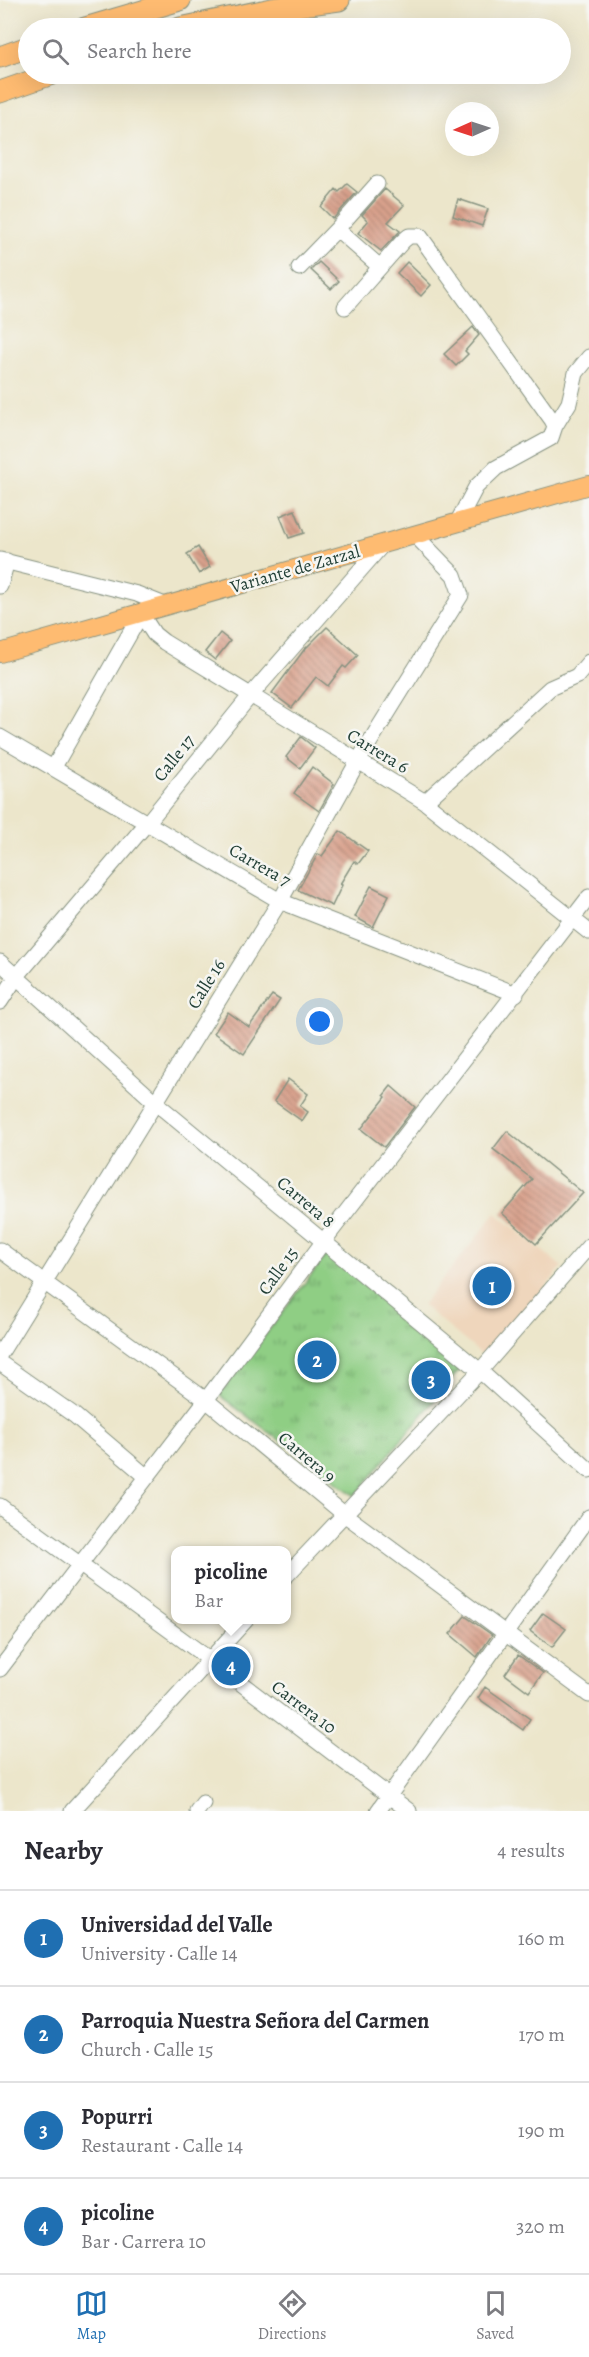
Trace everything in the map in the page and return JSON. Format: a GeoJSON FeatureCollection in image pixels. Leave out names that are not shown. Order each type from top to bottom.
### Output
{"type":"FeatureCollection","features":[{"type":"Feature","properties":{"kind":"highway"},"geometry":{"type":"LineString","coordinates":[[119,18],[180,0]]}},
{"type":"Feature","properties":{"kind":"highway"},"geometry":{"type":"LineString","coordinates":[[228,18],[272,9],[339,0]]}},
{"type":"Feature","properties":{"kind":"highway"},"geometry":{"type":"LineString","coordinates":[[0,57],[18,51]]}},
{"type":"Feature","properties":{"kind":"highway"},"geometry":{"type":"LineString","coordinates":[[0,92],[23,84]]}},
{"type":"Feature","properties":{"kind":"main road","name":"Variante de Zarzal"},"geometry":{"type":"LineString","coordinates":[[0,653],[589,485]]}},
{"type":"Feature","properties":{"kind":"street"},"geometry":{"type":"LineString","coordinates":[[298,268],[377,184]]}},
{"type":"Feature","properties":{"kind":"street"},"geometry":{"type":"LineString","coordinates":[[337,228],[380,267]]}},
{"type":"Feature","properties":{"kind":"street"},"geometry":{"type":"LineString","coordinates":[[345,307],[409,236],[424,238],[555,426]]}},
{"type":"Feature","properties":{"kind":"street"},"geometry":{"type":"LineString","coordinates":[[458,521],[476,487],[496,468],[551,438],[555,426],[569,403],[576,373],[589,357]]}},
{"type":"Feature","properties":{"kind":"street","name":"Calle 16"},"geometry":{"type":"LineString","coordinates":[[0,1354],[280,901],[357,761],[460,595],[454,576],[414,534]]}},
{"type":"Feature","properties":{"kind":"street","name":"Calle 17"},"geometry":{"type":"LineString","coordinates":[[0,1002],[17,976],[148,822],[250,696],[384,543]]}},
{"type":"Feature","properties":{"kind":"street"},"geometry":{"type":"LineString","coordinates":[[0,586],[3,561],[137,594],[167,606]]}},
{"type":"Feature","properties":{"kind":"street"},"geometry":{"type":"LineString","coordinates":[[54,767],[141,614]]}},
{"type":"Feature","properties":{"kind":"street","name":"Carrera 6"},"geometry":{"type":"LineString","coordinates":[[141,614],[154,634],[164,642],[425,802],[589,932]]}},
{"type":"Feature","properties":{"kind":"street"},"geometry":{"type":"LineString","coordinates":[[425,802],[550,688],[577,676],[589,662]]}},
{"type":"Feature","properties":{"kind":"street"},"geometry":{"type":"LineString","coordinates":[[577,676],[589,687]]}},
{"type":"Feature","properties":{"kind":"street","name":"Carrera 7"},"geometry":{"type":"LineString","coordinates":[[0,737],[280,901],[516,994]]}},
{"type":"Feature","properties":{"kind":"street","name":"Calle 15"},"geometry":{"type":"LineString","coordinates":[[0,1670],[323,1242],[589,897]]}},
{"type":"Feature","properties":{"kind":"street","name":"Carrera 8"},"geometry":{"type":"LineString","coordinates":[[0,962],[156,1103],[480,1371],[589,1470]]}},
{"type":"Feature","properties":{"kind":"street"},"geometry":{"type":"LineString","coordinates":[[291,1571],[480,1371],[589,1246]]}},
{"type":"Feature","properties":{"kind":"street","name":"Carrera 9"},"geometry":{"type":"LineString","coordinates":[[0,1250],[206,1400],[344,1514],[589,1695]]}},
{"type":"Feature","properties":{"kind":"street"},"geometry":{"type":"LineString","coordinates":[[0,1363],[74,1415],[147,1477]]}},
{"type":"Feature","properties":{"kind":"street","name":"Carrera 10"},"geometry":{"type":"LineString","coordinates":[[0,1506],[209,1659],[409,1811]]}},
{"type":"Feature","properties":{"kind":"street"},"geometry":{"type":"LineString","coordinates":[[378,1811],[589,1516]]}},
{"type":"Feature","properties":{"kind":"street"},"geometry":{"type":"LineString","coordinates":[[72,1811],[242,1624]]}},
{"type":"Feature","properties":{"kind":"shaded area"},"geometry":{"type":"Polygon","coordinates":[[[496,1213],[562,1267],[487,1359],[422,1305],[496,1213]]]}},
{"type":"Feature","properties":{"kind":"green space"},"geometry":{"type":"Polygon","coordinates":[[[328,1253],[460,1369],[355,1496],[219,1395],[328,1253]]]}},
{"type":"Feature","properties":{"kind":"building"},"geometry":{"type":"Polygon","coordinates":[[[347,184],[357,192],[333,219],[321,207],[336,189],[339,192],[347,184]]]}},
{"type":"Feature","properties":{"kind":"building"},"geometry":{"type":"Polygon","coordinates":[[[385,189],[404,205],[388,222],[400,231],[381,251],[358,233],[368,221],[362,215],[385,189]]]}},
{"type":"Feature","properties":{"kind":"building"},"geometry":{"type":"Polygon","coordinates":[[[458,199],[488,209],[482,226],[453,216],[458,199]]]}},
{"type":"Feature","properties":{"kind":"building"},"geometry":{"type":"Polygon","coordinates":[[[319,262],[339,281],[331,289],[311,270],[319,262]]]}},
{"type":"Feature","properties":{"kind":"building"},"geometry":{"type":"Polygon","coordinates":[[[407,262],[431,285],[421,296],[397,273],[407,262]]]}},
{"type":"Feature","properties":{"kind":"building"},"geometry":{"type":"Polygon","coordinates":[[[473,327],[479,335],[465,351],[468,354],[456,366],[444,354],[473,327]]]}},
{"type":"Feature","properties":{"kind":"building"},"geometry":{"type":"Polygon","coordinates":[[[295,510],[304,533],[289,538],[280,516],[295,510]]]}},
{"type":"Feature","properties":{"kind":"building"},"geometry":{"type":"Polygon","coordinates":[[[198,547],[210,567],[199,574],[187,554],[198,547]]]}},
{"type":"Feature","properties":{"kind":"building"},"geometry":{"type":"Polygon","coordinates":[[[327,627],[358,655],[346,668],[343,666],[328,686],[316,677],[292,708],[272,693],[304,650],[327,627]]]}},
{"type":"Feature","properties":{"kind":"building"},"geometry":{"type":"Polygon","coordinates":[[[220,633],[230,641],[215,660],[205,652],[220,633]]]}},
{"type":"Feature","properties":{"kind":"building"},"geometry":{"type":"Polygon","coordinates":[[[301,737],[315,748],[300,768],[286,757],[301,737]]]}},
{"type":"Feature","properties":{"kind":"building"},"geometry":{"type":"Polygon","coordinates":[[[312,767],[334,784],[319,811],[294,793],[312,767]]]}},
{"type":"Feature","properties":{"kind":"building"},"geometry":{"type":"Polygon","coordinates":[[[340,831],[368,851],[358,864],[354,861],[340,884],[342,885],[332,906],[298,890],[318,854],[322,856],[340,831]]]}},
{"type":"Feature","properties":{"kind":"building"},"geometry":{"type":"Polygon","coordinates":[[[371,886],[389,895],[373,927],[355,917],[371,886]]]}},
{"type":"Feature","properties":{"kind":"building"},"geometry":{"type":"Polygon","coordinates":[[[272,995],[280,1000],[244,1054],[214,1033],[228,1012],[249,1027],[272,995]]]}},
{"type":"Feature","properties":{"kind":"building"},"geometry":{"type":"Polygon","coordinates":[[[288,1079],[308,1094],[300,1106],[308,1112],[302,1121],[274,1101],[288,1079]]]}},
{"type":"Feature","properties":{"kind":"building"},"geometry":{"type":"Polygon","coordinates":[[[391,1086],[415,1107],[384,1147],[361,1129],[386,1097],[384,1095],[391,1086]]]}},
{"type":"Feature","properties":{"kind":"building"},"geometry":{"type":"Polygon","coordinates":[[[507,1131],[583,1193],[536,1244],[502,1213],[532,1179],[493,1149],[507,1131]]]}},
{"type":"Feature","properties":{"kind":"building"},"geometry":{"type":"Polygon","coordinates":[[[543,1613],[566,1629],[552,1647],[530,1631],[543,1613]]]}},
{"type":"Feature","properties":{"kind":"building"},"geometry":{"type":"Polygon","coordinates":[[[465,1616],[492,1635],[477,1657],[450,1634],[465,1616]]]}},
{"type":"Feature","properties":{"kind":"building"},"geometry":{"type":"Polygon","coordinates":[[[518,1655],[543,1673],[529,1692],[505,1674],[518,1655]]]}},
{"type":"Feature","properties":{"kind":"building"},"geometry":{"type":"Polygon","coordinates":[[[485,1687],[530,1719],[523,1730],[478,1698],[485,1687]]]}},
{"type":"Feature","properties":{"kind":"place","name":"Universidad del Valle"},"geometry":{"type":"Point","coordinates":[492,1286]}},
{"type":"Feature","properties":{"kind":"place","name":"Parroquia Nuestra Señora del Carmen"},"geometry":{"type":"Point","coordinates":[317,1360]}},
{"type":"Feature","properties":{"kind":"place","name":"Popurri"},"geometry":{"type":"Point","coordinates":[431,1380]}},
{"type":"Feature","properties":{"kind":"place","name":"picoline"},"geometry":{"type":"Point","coordinates":[231,1666]}}]}
